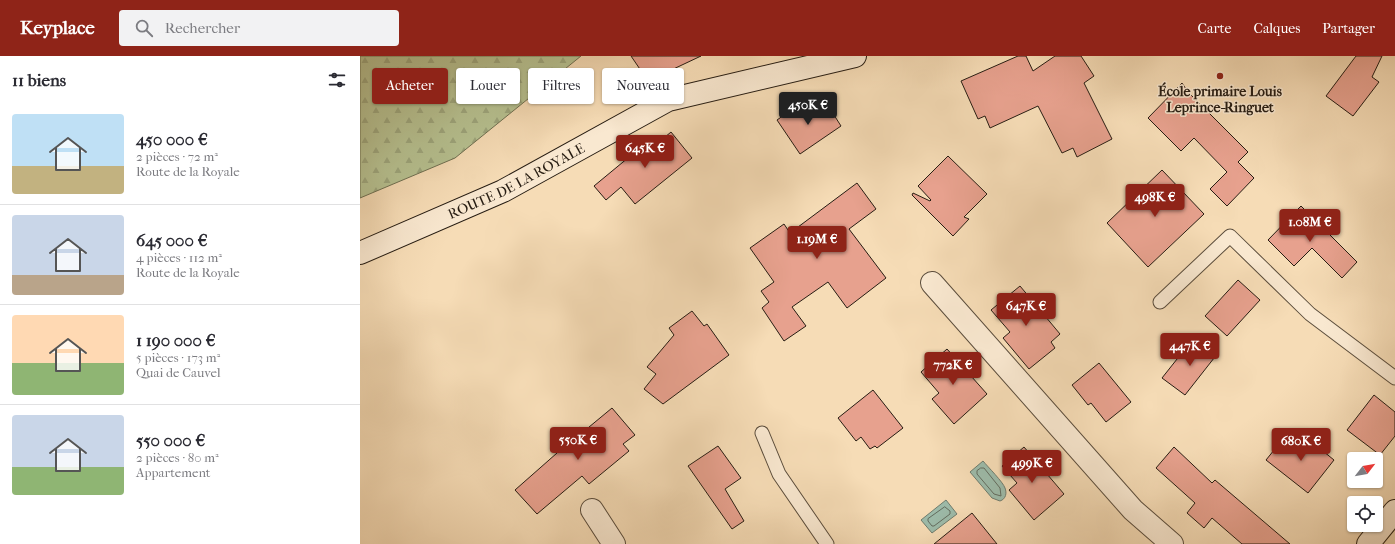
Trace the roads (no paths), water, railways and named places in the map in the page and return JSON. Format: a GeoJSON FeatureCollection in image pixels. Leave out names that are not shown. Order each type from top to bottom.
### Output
{"type":"FeatureCollection","features":[{"type":"Feature","properties":{"kind":"main road","name":"ROUTE DE LA ROYALE"},"geometry":{"type":"LineString","coordinates":[[360,253],[503,191],[668,100],[854,56]]}},
{"type":"Feature","properties":{"kind":"main road"},"geometry":{"type":"LineString","coordinates":[[932,283],[1133,510],[1172,544]]}},
{"type":"Feature","properties":{"kind":"main road"},"geometry":{"type":"LineString","coordinates":[[592,510],[614,544]]}},
{"type":"Feature","properties":{"kind":"main road"},"geometry":{"type":"LineString","coordinates":[[1368,544],[1395,511]]}},
{"type":"Feature","properties":{"kind":"lane"},"geometry":{"type":"LineString","coordinates":[[1160,302],[1230,236],[1310,314],[1395,378]]}},
{"type":"Feature","properties":{"kind":"lane"},"geometry":{"type":"LineString","coordinates":[[762,433],[779,474],[827,544]]}},
{"type":"Feature","properties":{"kind":"water"},"geometry":{"type":"Polygon","coordinates":[[[983,461],[1004,485],[1006,496],[1000,501],[992,498],[970,472],[983,461]]]}},
{"type":"Feature","properties":{"kind":"water"},"geometry":{"type":"Polygon","coordinates":[[[946,500],[957,514],[932,533],[921,520],[946,500]]]}},
{"type":"Feature","properties":{"kind":"place","name":"École primaire Louis Leprince-Ringuet"},"geometry":{"type":"Point","coordinates":[1220,76]}}]}
